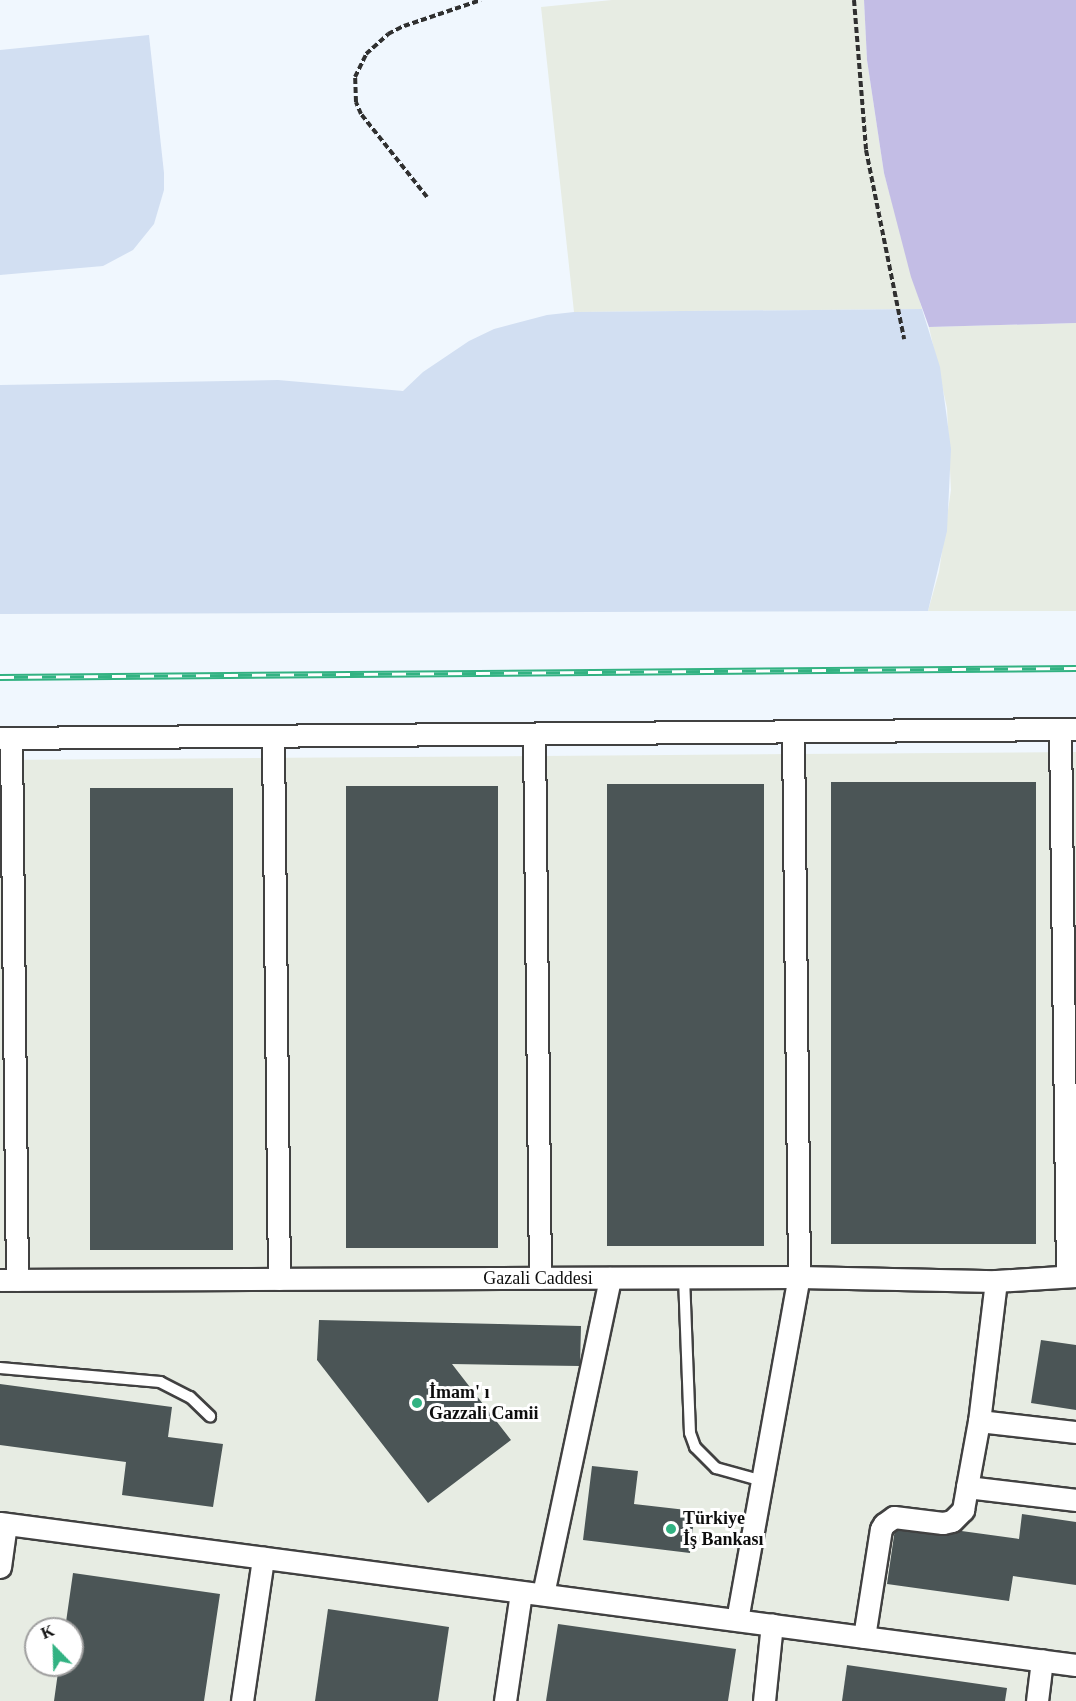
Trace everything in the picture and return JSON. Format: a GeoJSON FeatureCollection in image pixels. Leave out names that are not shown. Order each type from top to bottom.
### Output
{"type":"FeatureCollection","features":[{"type":"Feature","properties":{"kind":"street"},"geometry":{"type":"LineString","coordinates":[[8,1280],[6,738],[1068,729],[1071,1276]]}},
{"type":"Feature","properties":{"kind":"street"},"geometry":{"type":"LineString","coordinates":[[737,1620],[799,1277],[793,732]]}},
{"type":"Feature","properties":{"kind":"street"},"geometry":{"type":"LineString","coordinates":[[534,734],[540,1278]]}},
{"type":"Feature","properties":{"kind":"street"},"geometry":{"type":"LineString","coordinates":[[273,736],[279,1279]]}},
{"type":"Feature","properties":{"kind":"street","name":"Gazali Caddesi"},"geometry":{"type":"LineString","coordinates":[[8,1280],[799,1277],[996,1281],[1071,1276]]}},
{"type":"Feature","properties":{"kind":"street"},"geometry":{"type":"LineString","coordinates":[[543,1594],[610,1278]]}},
{"type":"Feature","properties":{"kind":"street"},"geometry":{"type":"LineString","coordinates":[[864,1637],[881,1529],[884,1524],[894,1517],[943,1523],[952,1521],[963,1510],[979,1421],[996,1281]]}},
{"type":"Feature","properties":{"kind":"street"},"geometry":{"type":"LineString","coordinates":[[979,1421],[1076,1432]]}},
{"type":"Feature","properties":{"kind":"street"},"geometry":{"type":"LineString","coordinates":[[968,1487],[1076,1500]]}},
{"type":"Feature","properties":{"kind":"street"},"geometry":{"type":"LineString","coordinates":[[0,1567],[3,1523],[1076,1665]]}},
{"type":"Feature","properties":{"kind":"street"},"geometry":{"type":"LineString","coordinates":[[242,1701],[263,1558]]}},
{"type":"Feature","properties":{"kind":"street"},"geometry":{"type":"LineString","coordinates":[[505,1701],[521,1592]]}},
{"type":"Feature","properties":{"kind":"street"},"geometry":{"type":"LineString","coordinates":[[764,1701],[772,1624]]}},
{"type":"Feature","properties":{"kind":"street"},"geometry":{"type":"LineString","coordinates":[[1037,1701],[1041,1660]]}},
{"type":"Feature","properties":{"kind":"lane"},"geometry":{"type":"LineString","coordinates":[[684,1277],[690,1433],[695,1447],[716,1468],[762,1481]]}},
{"type":"Feature","properties":{"kind":"lane"},"geometry":{"type":"LineString","coordinates":[[0,1368],[160,1382],[190,1397],[210,1416]]}},
{"type":"Feature","properties":{"kind":"path"},"geometry":{"type":"LineString","coordinates":[[427,197],[361,114],[355,96],[356,77],[366,54],[388,34],[404,26],[481,0]]}},
{"type":"Feature","properties":{"kind":"path"},"geometry":{"type":"LineString","coordinates":[[854,0],[866,150],[904,339]]}},
{"type":"Feature","properties":{"kind":"shaded area"},"geometry":{"type":"Polygon","coordinates":[[[612,0],[864,0],[867,60],[884,173],[922,309],[574,312],[541,7],[612,0]]]}},
{"type":"Feature","properties":{"kind":"shaded area"},"geometry":{"type":"Polygon","coordinates":[[[864,0],[1076,0],[1076,323],[929,327],[911,277],[884,173],[867,60],[864,0]]]}},
{"type":"Feature","properties":{"kind":"shaded area"},"geometry":{"type":"Polygon","coordinates":[[[149,35],[164,173],[164,190],[154,224],[133,250],[103,266],[0,275],[0,50],[149,35]]]}},
{"type":"Feature","properties":{"kind":"shaded area"},"geometry":{"type":"Polygon","coordinates":[[[922,309],[940,367],[951,449],[947,531],[928,611],[0,614],[0,385],[278,380],[403,391],[423,372],[469,341],[494,329],[547,315],[574,312],[922,309]]]}},
{"type":"Feature","properties":{"kind":"shaded area"},"geometry":{"type":"Polygon","coordinates":[[[1076,323],[1076,611],[928,611],[939,572],[951,490],[947,408],[929,327],[1076,323]]]}},
{"type":"Feature","properties":{"kind":"shaded area"},"geometry":{"type":"Polygon","coordinates":[[[1076,752],[1076,1701],[0,1701],[0,760],[1076,752]]]}},
{"type":"Feature","properties":{"kind":"building"},"geometry":{"type":"Polygon","coordinates":[[[831,782],[1036,782],[1036,1244],[831,1244],[831,782]]]}},
{"type":"Feature","properties":{"kind":"building"},"geometry":{"type":"Polygon","coordinates":[[[607,784],[764,784],[764,1246],[607,1246],[607,784]]]}},
{"type":"Feature","properties":{"kind":"building"},"geometry":{"type":"Polygon","coordinates":[[[346,786],[498,786],[498,1248],[346,1248],[346,786]]]}},
{"type":"Feature","properties":{"kind":"building"},"geometry":{"type":"Polygon","coordinates":[[[90,788],[233,788],[233,1250],[90,1250],[90,788]]]}},
{"type":"Feature","properties":{"kind":"building","name":"İmam' ı Gazzali Camii"},"geometry":{"type":"Polygon","coordinates":[[[319,1320],[581,1326],[580,1366],[452,1364],[511,1440],[428,1503],[317,1360],[319,1320]]]}},
{"type":"Feature","properties":{"kind":"building"},"geometry":{"type":"Polygon","coordinates":[[[1041,1340],[1076,1345],[1076,1410],[1031,1403],[1041,1340]]]}},
{"type":"Feature","properties":{"kind":"building"},"geometry":{"type":"Polygon","coordinates":[[[0,1384],[172,1407],[168,1437],[223,1444],[213,1507],[122,1495],[126,1462],[0,1445],[0,1384]]]}},
{"type":"Feature","properties":{"kind":"building"},"geometry":{"type":"Polygon","coordinates":[[[592,1466],[638,1471],[634,1504],[695,1511],[690,1553],[583,1540],[592,1466]]]}},
{"type":"Feature","properties":{"kind":"building"},"geometry":{"type":"Polygon","coordinates":[[[1022,1514],[1076,1522],[1076,1585],[1013,1576],[1009,1601],[887,1584],[896,1522],[1019,1539],[1022,1514]]]}},
{"type":"Feature","properties":{"kind":"building"},"geometry":{"type":"Polygon","coordinates":[[[73,1573],[220,1594],[204,1701],[54,1701],[57,1677],[84,1677],[84,1617],[67,1617],[73,1573]]]}},
{"type":"Feature","properties":{"kind":"building"},"geometry":{"type":"Polygon","coordinates":[[[328,1609],[449,1627],[438,1701],[315,1701],[328,1609]]]}},
{"type":"Feature","properties":{"kind":"building"},"geometry":{"type":"Polygon","coordinates":[[[558,1624],[736,1649],[728,1701],[546,1701],[558,1624]]]}},
{"type":"Feature","properties":{"kind":"building"},"geometry":{"type":"Polygon","coordinates":[[[847,1665],[1007,1688],[1005,1701],[842,1701],[847,1665]]]}},
{"type":"Feature","properties":{"kind":"railway"},"geometry":{"type":"LineString","coordinates":[[0,677],[1076,668]]}},
{"type":"Feature","properties":{"kind":"place","name":"İmam' ı Gazzali Camii"},"geometry":{"type":"Point","coordinates":[417,1403]}},
{"type":"Feature","properties":{"kind":"place","name":"Türkiye İş Bankası"},"geometry":{"type":"Point","coordinates":[671,1529]}}]}
